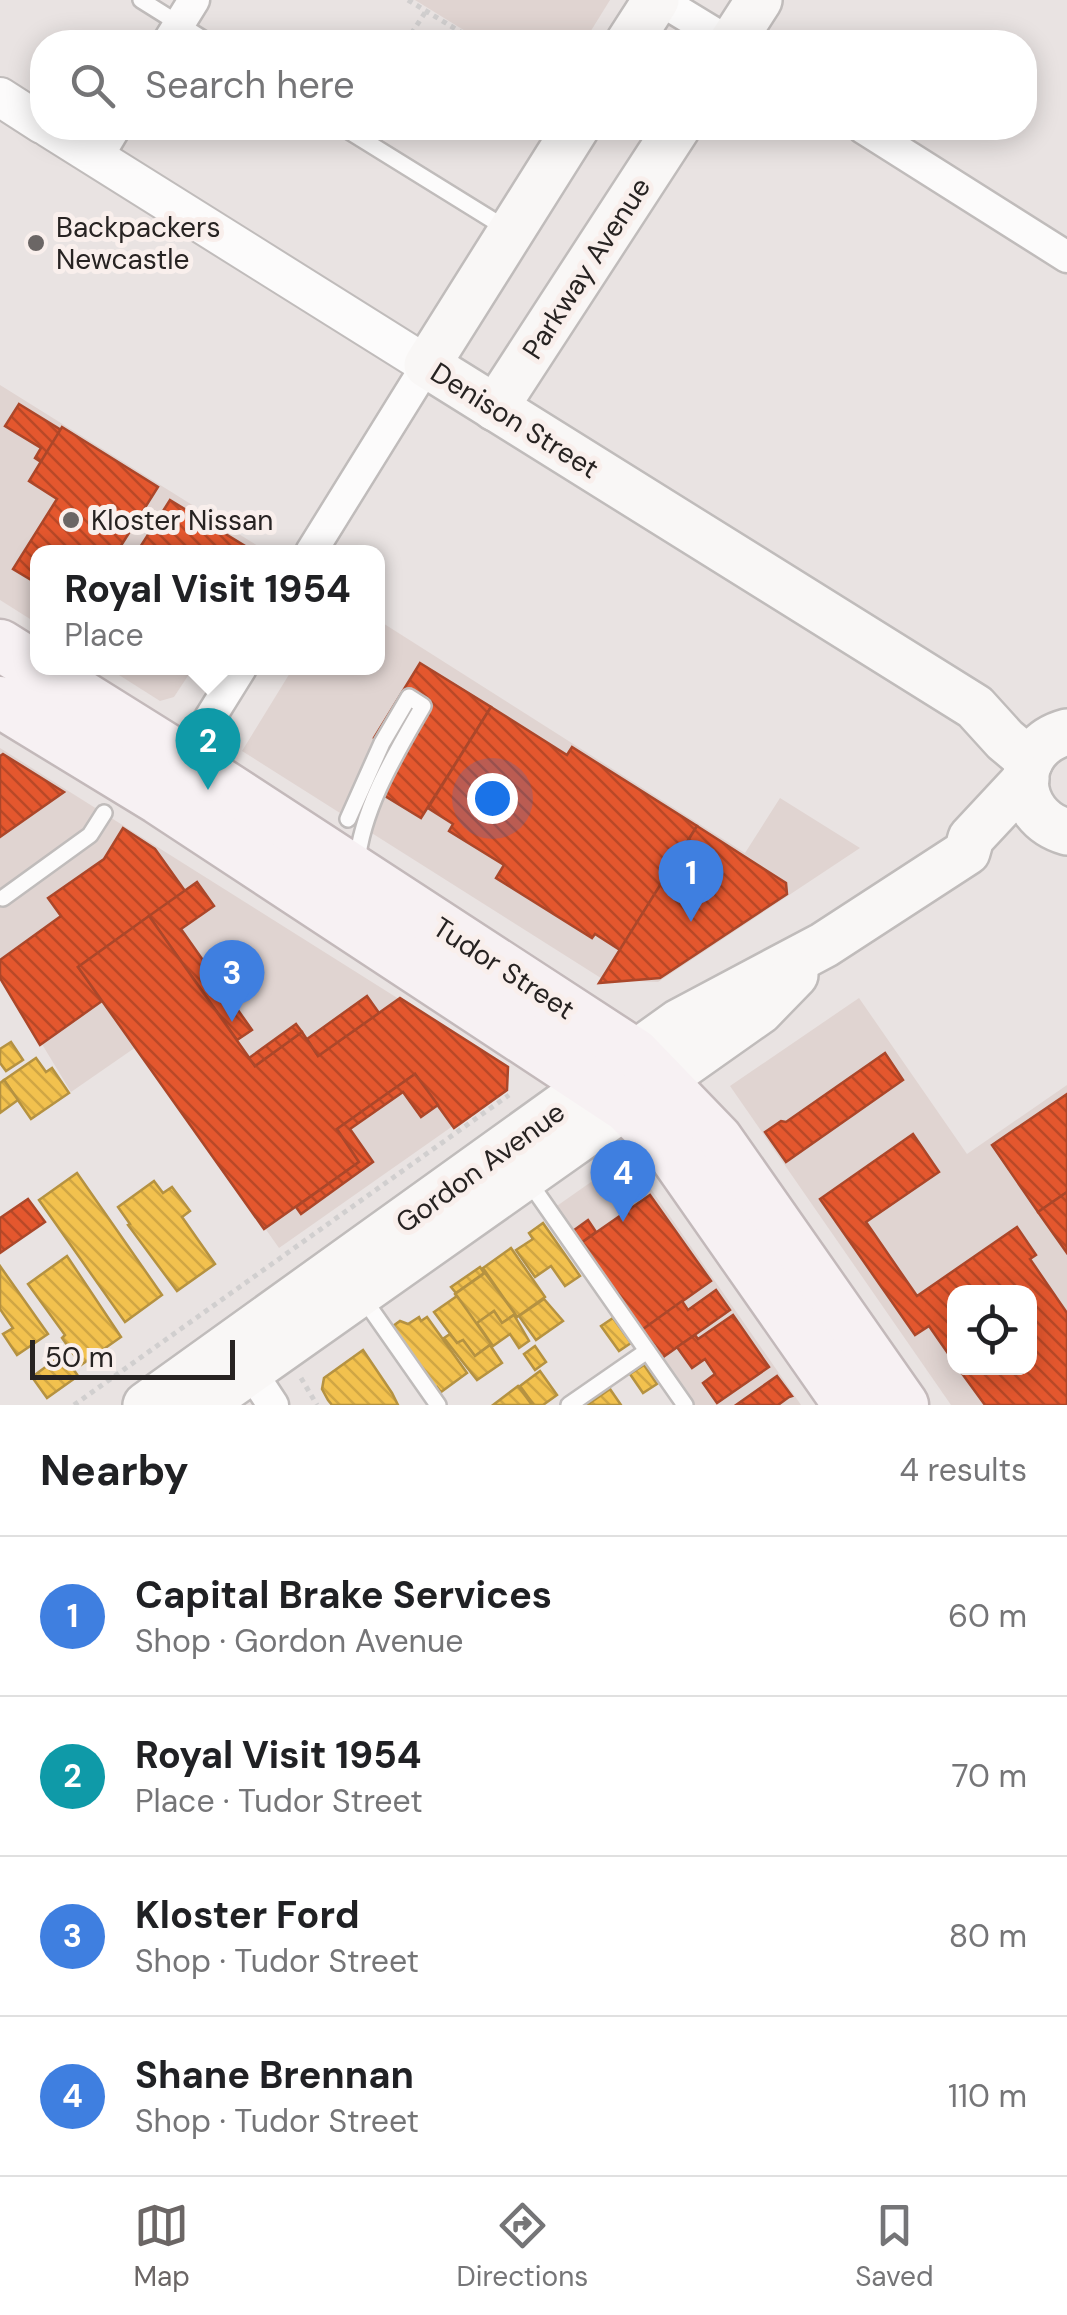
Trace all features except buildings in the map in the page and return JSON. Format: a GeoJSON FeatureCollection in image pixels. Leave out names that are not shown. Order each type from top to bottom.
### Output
{"type":"FeatureCollection","features":[{"type":"Feature","properties":{"kind":"main road"},"geometry":{"type":"LineString","coordinates":[[637,30],[658,0]]}},
{"type":"Feature","properties":{"kind":"main road"},"geometry":{"type":"LineString","coordinates":[[738,30],[759,0]]}},
{"type":"Feature","properties":{"kind":"main road"},"geometry":{"type":"LineString","coordinates":[[426,365],[568,140]]}},
{"type":"Feature","properties":{"kind":"main road","name":"Parkway Avenue"},"geometry":{"type":"LineString","coordinates":[[495,408],[668,140]]}},
{"type":"Feature","properties":{"kind":"main road","name":"Denison Street"},"geometry":{"type":"LineString","coordinates":[[426,365],[981,711],[1005,740],[1045,751]]}},
{"type":"Feature","properties":{"kind":"main road","name":"Tudor Street"},"geometry":{"type":"LineString","coordinates":[[0,645],[30,669]]}},
{"type":"Feature","properties":{"kind":"main road","name":"Tudor Street"},"geometry":{"type":"LineString","coordinates":[[38,675],[172,780],[717,1139],[902,1405]]}},
{"type":"Feature","properties":{"kind":"main road","name":"Tudor Street"},"geometry":{"type":"LineString","coordinates":[[0,702],[172,780],[356,872],[630,1081],[672,1152],[850,1405]]}},
{"type":"Feature","properties":{"kind":"main road"},"geometry":{"type":"LineString","coordinates":[[1045,751],[1030,802],[1056,827]]}},
{"type":"Feature","properties":{"kind":"main road","name":"Gordon Avenue"},"geometry":{"type":"LineString","coordinates":[[967,852],[971,838],[1045,751]]}},
{"type":"Feature","properties":{"kind":"main road","name":"Gordon Avenue"},"geometry":{"type":"LineString","coordinates":[[146,1405],[252,1374],[630,1081],[760,1011],[824,944],[967,852],[988,854],[1056,827]]}},
{"type":"Feature","properties":{"kind":"main road","name":"Gordon Avenue"},"geometry":{"type":"LineString","coordinates":[[202,1405],[252,1374],[527,1178],[630,1081]]}},
{"type":"Feature","properties":{"kind":"street"},"geometry":{"type":"LineString","coordinates":[[658,0],[709,30]]}},
{"type":"Feature","properties":{"kind":"street","name":"Denison Street"},"geometry":{"type":"LineString","coordinates":[[0,97],[30,116]]}},
{"type":"Feature","properties":{"kind":"street"},"geometry":{"type":"LineString","coordinates":[[882,140],[1067,257]]}},
{"type":"Feature","properties":{"kind":"street","name":"Denison Street"},"geometry":{"type":"LineString","coordinates":[[106,143],[426,365]]}},
{"type":"Feature","properties":{"kind":"street"},"geometry":{"type":"LineString","coordinates":[[315,545],[426,365]]}},
{"type":"Feature","properties":{"kind":"street"},"geometry":{"type":"LineString","coordinates":[[172,780],[236,675]]}},
{"type":"Feature","properties":{"kind":"lane"},"geometry":{"type":"LineString","coordinates":[[141,0],[180,22]]}},
{"type":"Feature","properties":{"kind":"lane"},"geometry":{"type":"LineString","coordinates":[[363,140],[510,231]]}},
{"type":"Feature","properties":{"kind":"lane"},"geometry":{"type":"LineString","coordinates":[[348,819],[382,743],[409,697],[423,706],[396,752],[359,839],[356,872]]}},
{"type":"Feature","properties":{"kind":"lane"},"geometry":{"type":"LineString","coordinates":[[4,898],[90,834],[104,813]]}},
{"type":"Feature","properties":{"kind":"lane"},"geometry":{"type":"LineString","coordinates":[[527,1178],[685,1405]]}},
{"type":"Feature","properties":{"kind":"lane"},"geometry":{"type":"LineString","coordinates":[[360,1294],[438,1405]]}},
{"type":"Feature","properties":{"kind":"lane"},"geometry":{"type":"LineString","coordinates":[[569,1405],[647,1351]]}},
{"type":"Feature","properties":{"kind":"path"},"geometry":{"type":"LineString","coordinates":[[408,0],[457,30]]}},
{"type":"Feature","properties":{"kind":"path"},"geometry":{"type":"LineString","coordinates":[[414,30],[426,11]]}},
{"type":"Feature","properties":{"kind":"path"},"geometry":{"type":"LineString","coordinates":[[74,1405],[509,1095]]}},
{"type":"Feature","properties":{"kind":"shaded area"},"geometry":{"type":"Polygon","coordinates":[[[415,0],[610,0],[591,30],[464,30],[415,0]]]}},
{"type":"Feature","properties":{"kind":"shaded area","name":"Kloster Nissan"},"geometry":{"type":"Polygon","coordinates":[[[0,385],[256,545],[30,545],[30,619],[0,600],[0,385]]]}},
{"type":"Feature","properties":{"kind":"shaded area"},"geometry":{"type":"Polygon","coordinates":[[[385,624],[745,853],[780,798],[860,848],[658,982],[604,980],[242,751],[289,675],[385,675],[385,624]]]}},
{"type":"Feature","properties":{"kind":"shaded area"},"geometry":{"type":"Polygon","coordinates":[[[119,675],[188,675],[174,697],[160,701],[119,675]]]}},
{"type":"Feature","properties":{"kind":"shaded area"},"geometry":{"type":"Polygon","coordinates":[[[0,748],[507,1067],[507,1088],[279,1248],[136,1047],[71,1092],[0,975],[0,748]]]}},
{"type":"Feature","properties":{"kind":"shaded area"},"geometry":{"type":"Polygon","coordinates":[[[859,998],[967,1154],[1067,1085],[1067,1405],[951,1405],[730,1086],[859,998]]]}},
{"type":"Feature","properties":{"kind":"shaded area"},"geometry":{"type":"Polygon","coordinates":[[[628,1156],[801,1405],[691,1405],[554,1208],[628,1156]]]}},
{"type":"Feature","properties":{"kind":"place","name":"Backpackers Newcastle"},"geometry":{"type":"Point","coordinates":[36,243]}},
{"type":"Feature","properties":{"kind":"place","name":"Kloster Nissan"},"geometry":{"type":"Point","coordinates":[71,520]}},
{"type":"Feature","properties":{"kind":"place","name":"Royal Visit 1954"},"geometry":{"type":"Point","coordinates":[208,790]}},
{"type":"Feature","properties":{"kind":"place","name":"Capital Brake Services"},"geometry":{"type":"Point","coordinates":[691,922]}},
{"type":"Feature","properties":{"kind":"place","name":"Kloster Ford"},"geometry":{"type":"Point","coordinates":[232,1022]}},
{"type":"Feature","properties":{"kind":"place","name":"Shane Brennan"},"geometry":{"type":"Point","coordinates":[623,1222]}}]}
